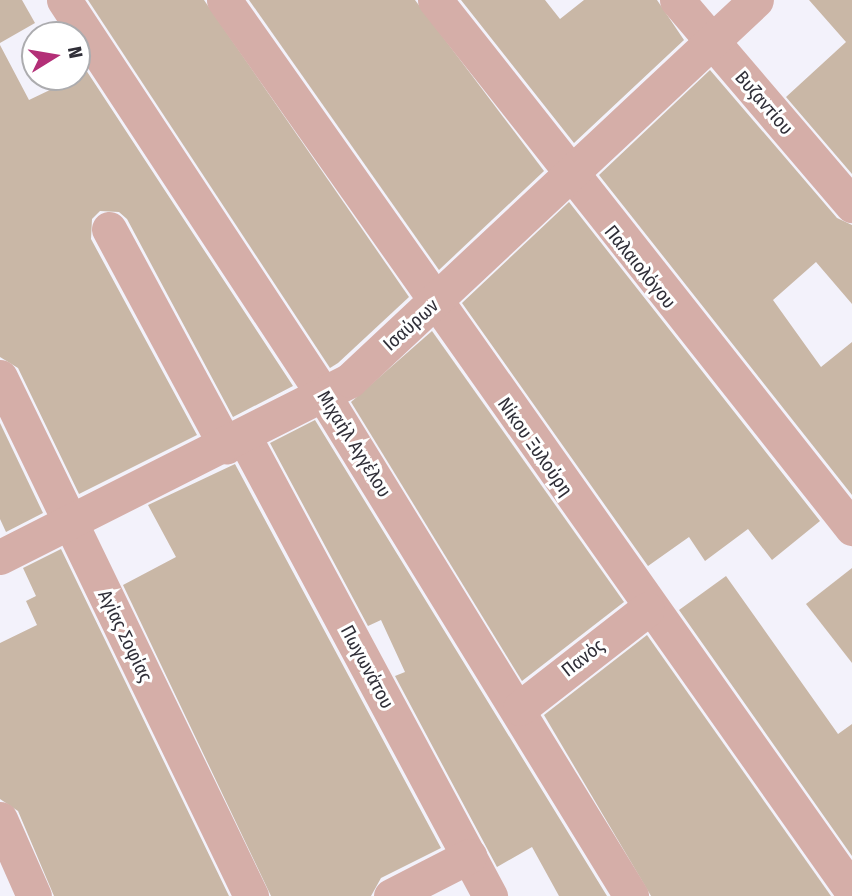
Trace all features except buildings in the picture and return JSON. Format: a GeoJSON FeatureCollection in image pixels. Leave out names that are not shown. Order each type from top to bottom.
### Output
{"type":"FeatureCollection","features":[{"type":"Feature","properties":{"kind":"street","name":"Μιχαήλ Αγγέλου"},"geometry":{"type":"LineString","coordinates":[[64,0],[324,396],[520,708],[631,896]]}},
{"type":"Feature","properties":{"kind":"street","name":"Νίκου Ξυλούρη"},"geometry":{"type":"LineString","coordinates":[[224,0],[647,609],[852,891]]}},
{"type":"Feature","properties":{"kind":"street","name":"Παλαιολόγου"},"geometry":{"type":"LineString","coordinates":[[435,0],[569,177],[852,528]]}},
{"type":"Feature","properties":{"kind":"street","name":"Βυζαντίου"},"geometry":{"type":"LineString","coordinates":[[677,0],[852,205]]}},
{"type":"Feature","properties":{"kind":"street","name":"Ισαύρων"},"geometry":{"type":"LineString","coordinates":[[0,557],[324,396],[435,303],[756,0]]}},
{"type":"Feature","properties":{"kind":"street","name":"Πωγωνάτου"},"geometry":{"type":"LineString","coordinates":[[109,229],[235,442],[489,896]]}},
{"type":"Feature","properties":{"kind":"street","name":"Αγίας Σοφίας"},"geometry":{"type":"LineString","coordinates":[[0,377],[251,896]]}},
{"type":"Feature","properties":{"kind":"street","name":"Πανός"},"geometry":{"type":"LineString","coordinates":[[520,708],[647,609]]}},
{"type":"Feature","properties":{"kind":"street"},"geometry":{"type":"LineString","coordinates":[[0,819],[34,896]]}},
{"type":"Feature","properties":{"kind":"street"},"geometry":{"type":"LineString","coordinates":[[391,896],[469,856]]}}]}
